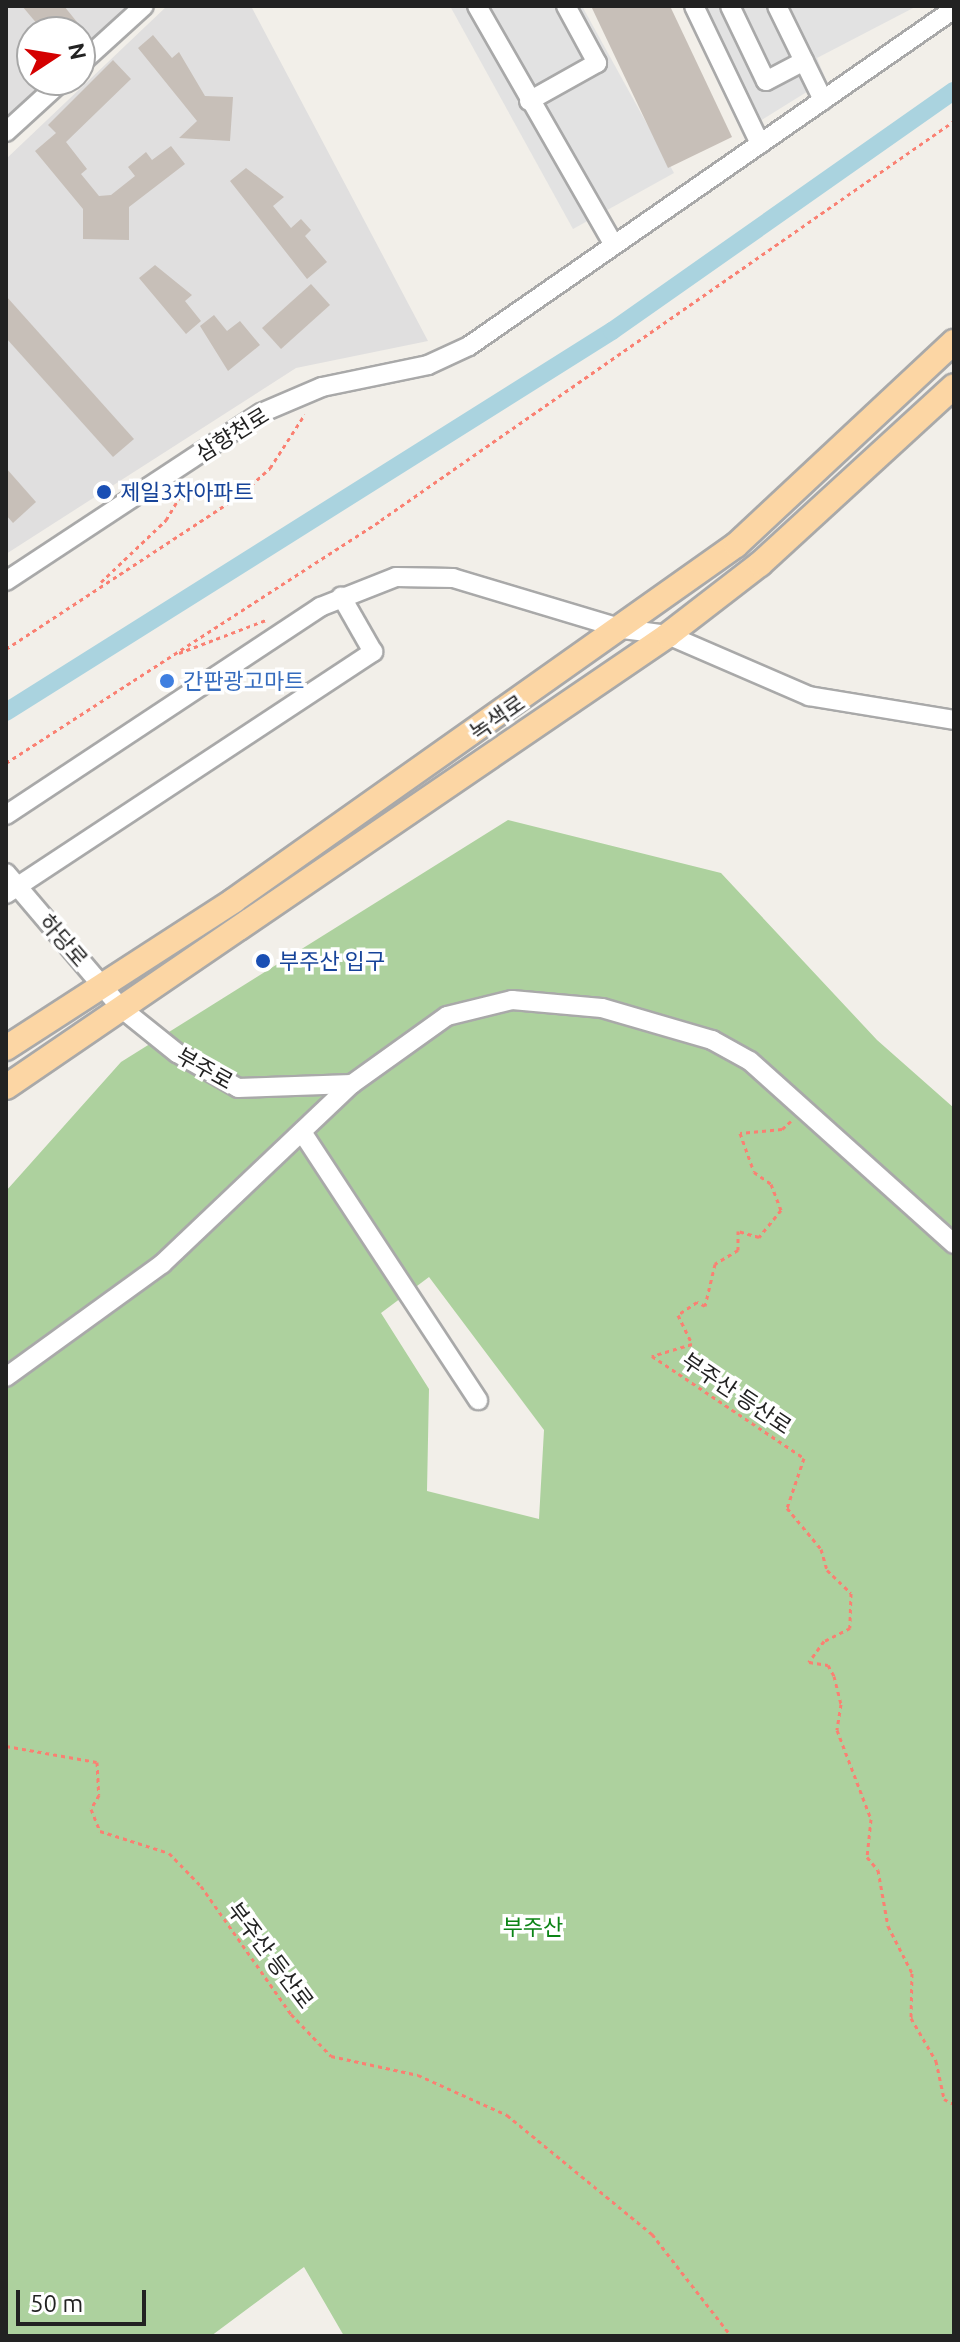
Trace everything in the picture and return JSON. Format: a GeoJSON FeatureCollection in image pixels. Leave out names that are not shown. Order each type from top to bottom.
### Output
{"type":"FeatureCollection","features":[{"type":"Feature","properties":{"kind":"main road","name":"녹색로"},"geometry":{"type":"LineString","coordinates":[[6,1048],[623,629],[736,545],[954,342]]}},
{"type":"Feature","properties":{"kind":"main road","name":"녹색로"},"geometry":{"type":"LineString","coordinates":[[6,1087],[668,635],[760,564],[954,386]]}},
{"type":"Feature","properties":{"kind":"street"},"geometry":{"type":"LineString","coordinates":[[96,50],[144,6]]}},
{"type":"Feature","properties":{"kind":"street"},"geometry":{"type":"LineString","coordinates":[[477,6],[612,242]]}},
{"type":"Feature","properties":{"kind":"street"},"geometry":{"type":"LineString","coordinates":[[529,101],[597,63],[566,6]]}},
{"type":"Feature","properties":{"kind":"street"},"geometry":{"type":"LineString","coordinates":[[694,6],[760,144]]}},
{"type":"Feature","properties":{"kind":"street"},"geometry":{"type":"LineString","coordinates":[[730,6],[766,81],[804,61]]}},
{"type":"Feature","properties":{"kind":"street"},"geometry":{"type":"LineString","coordinates":[[777,6],[823,100]]}},
{"type":"Feature","properties":{"kind":"street","name":"삼향천로"},"geometry":{"type":"LineString","coordinates":[[6,581],[211,446],[322,387],[428,365],[469,346],[612,242],[760,144],[945,11]]}},
{"type":"Feature","properties":{"kind":"street"},"geometry":{"type":"LineString","coordinates":[[6,132],[45,96]]}},
{"type":"Feature","properties":{"kind":"street"},"geometry":{"type":"LineString","coordinates":[[6,815],[341,596],[396,577],[453,578],[623,629],[668,635],[796,692],[867,711],[954,720]]}},
{"type":"Feature","properties":{"kind":"street"},"geometry":{"type":"LineString","coordinates":[[10,885],[373,652],[341,596]]}},
{"type":"Feature","properties":{"kind":"street","name":"하당로"},"geometry":{"type":"LineString","coordinates":[[10,885],[121,1008]]}},
{"type":"Feature","properties":{"kind":"street"},"geometry":{"type":"LineString","coordinates":[[6,1377],[162,1264],[352,1084],[447,1016],[512,1000],[602,1008],[712,1040],[750,1061],[954,1244]]}},
{"type":"Feature","properties":{"kind":"street","name":"부주로"},"geometry":{"type":"LineString","coordinates":[[121,1008],[177,1053],[238,1088],[352,1084]]}},
{"type":"Feature","properties":{"kind":"street"},"geometry":{"type":"LineString","coordinates":[[302,1132],[478,1400]]}},
{"type":"Feature","properties":{"kind":"path"},"geometry":{"type":"LineString","coordinates":[[6,763],[381,520],[954,121]]}},
{"type":"Feature","properties":{"kind":"path"},"geometry":{"type":"LineString","coordinates":[[6,649],[239,496],[270,468],[322,387]]}},
{"type":"Feature","properties":{"kind":"path"},"geometry":{"type":"LineString","coordinates":[[97,587],[166,520],[211,446]]}},
{"type":"Feature","properties":{"kind":"path"},"geometry":{"type":"LineString","coordinates":[[172,656],[276,618]]}},
{"type":"Feature","properties":{"kind":"path","name":"부주산 등산로"},"geometry":{"type":"LineString","coordinates":[[802,1110],[782,1129],[740,1133],[754,1172],[771,1184],[781,1210],[759,1237],[738,1231],[738,1250],[715,1264],[705,1306],[697,1302],[678,1315],[692,1344],[652,1356],[804,1458],[787,1508],[821,1549],[827,1570],[851,1593],[850,1628],[824,1641],[809,1662],[828,1665],[834,1676],[841,1704],[837,1730],[871,1819],[867,1857],[878,1870],[888,1926],[912,1973],[911,2018],[936,2061],[944,2099],[954,2104]]}},
{"type":"Feature","properties":{"kind":"path","name":"부주산 등산로"},"geometry":{"type":"LineString","coordinates":[[6,1746],[97,1762],[99,1795],[91,1809],[100,1831],[169,1853],[201,1886],[291,2014],[331,2056],[418,2075],[507,2115],[652,2234],[731,2336]]}},
{"type":"Feature","properties":{"kind":"path"},"geometry":{"type":"LineString","coordinates":[[947,2336],[954,2334]]}},
{"type":"Feature","properties":{"kind":"shaded area"},"geometry":{"type":"Polygon","coordinates":[[[6,6],[137,6],[96,43],[96,16],[16,16],[16,96],[35,96],[6,121],[6,6]]]}},
{"type":"Feature","properties":{"kind":"shaded area"},"geometry":{"type":"Polygon","coordinates":[[[167,6],[251,6],[428,341],[296,368],[6,554],[6,159],[72,96],[96,96],[96,73],[167,6]]]}},
{"type":"Feature","properties":{"kind":"shaded area"},"geometry":{"type":"Polygon","coordinates":[[[450,6],[582,6],[674,173],[573,229],[450,6]]]}},
{"type":"Feature","properties":{"kind":"shaded area"},"geometry":{"type":"Polygon","coordinates":[[[703,6],[917,6],[817,58],[826,80],[760,121],[703,6]]]}},
{"type":"Feature","properties":{"kind":"green space","name":"부주산"},"geometry":{"type":"Polygon","coordinates":[[[508,820],[721,873],[877,1040],[954,1108],[954,2336],[344,2336],[304,2267],[211,2336],[6,2336],[6,1191],[121,1062],[508,820]],[[429,1277],[381,1313],[429,1389],[427,1491],[539,1519],[544,1430],[429,1277]]]}},
{"type":"Feature","properties":{"kind":"building"},"geometry":{"type":"Polygon","coordinates":[[[22,6],[64,6],[72,16],[30,16],[22,6]]]}},
{"type":"Feature","properties":{"kind":"building"},"geometry":{"type":"Polygon","coordinates":[[[591,6],[670,6],[732,137],[668,168],[591,6]]]}},
{"type":"Feature","properties":{"kind":"building"},"geometry":{"type":"Polygon","coordinates":[[[153,35],[172,58],[179,52],[205,96],[233,97],[230,141],[179,138],[197,121],[138,48],[153,35]]]}},
{"type":"Feature","properties":{"kind":"building"},"geometry":{"type":"Polygon","coordinates":[[[113,60],[131,79],[66,142],[87,169],[81,174],[99,196],[111,195],[135,176],[128,167],[146,152],[152,160],[171,146],[185,164],[129,207],[129,240],[83,239],[83,209],[35,151],[56,133],[48,125],[77,96],[96,96],[96,77],[113,60]]]}},
{"type":"Feature","properties":{"kind":"building"},"geometry":{"type":"Polygon","coordinates":[[[246,168],[284,197],[273,206],[291,228],[301,219],[311,230],[305,236],[327,262],[307,279],[230,181],[246,168]]]}},
{"type":"Feature","properties":{"kind":"building"},"geometry":{"type":"Polygon","coordinates":[[[155,265],[192,295],[185,301],[201,321],[186,334],[139,278],[155,265]]]}},
{"type":"Feature","properties":{"kind":"building"},"geometry":{"type":"Polygon","coordinates":[[[311,284],[330,305],[281,349],[262,328],[311,284]]]}},
{"type":"Feature","properties":{"kind":"building"},"geometry":{"type":"Polygon","coordinates":[[[6,296],[134,439],[113,457],[6,338],[6,296]]]}},
{"type":"Feature","properties":{"kind":"building"},"geometry":{"type":"Polygon","coordinates":[[[214,315],[227,331],[240,321],[260,345],[228,371],[200,326],[214,315]]]}},
{"type":"Feature","properties":{"kind":"building"},"geometry":{"type":"Polygon","coordinates":[[[6,468],[36,502],[13,523],[6,515],[6,468]]]}},
{"type":"Feature","properties":{"kind":"waterway"},"geometry":{"type":"LineString","coordinates":[[6,712],[612,331],[954,91]]}},
{"type":"Feature","properties":{"kind":"place","name":"제일3차아파트"},"geometry":{"type":"Point","coordinates":[104,492]}},
{"type":"Feature","properties":{"kind":"place","name":"간판광고마트"},"geometry":{"type":"Point","coordinates":[167,681]}},
{"type":"Feature","properties":{"kind":"place","name":"부주산 입구"},"geometry":{"type":"Point","coordinates":[263,961]}}]}
